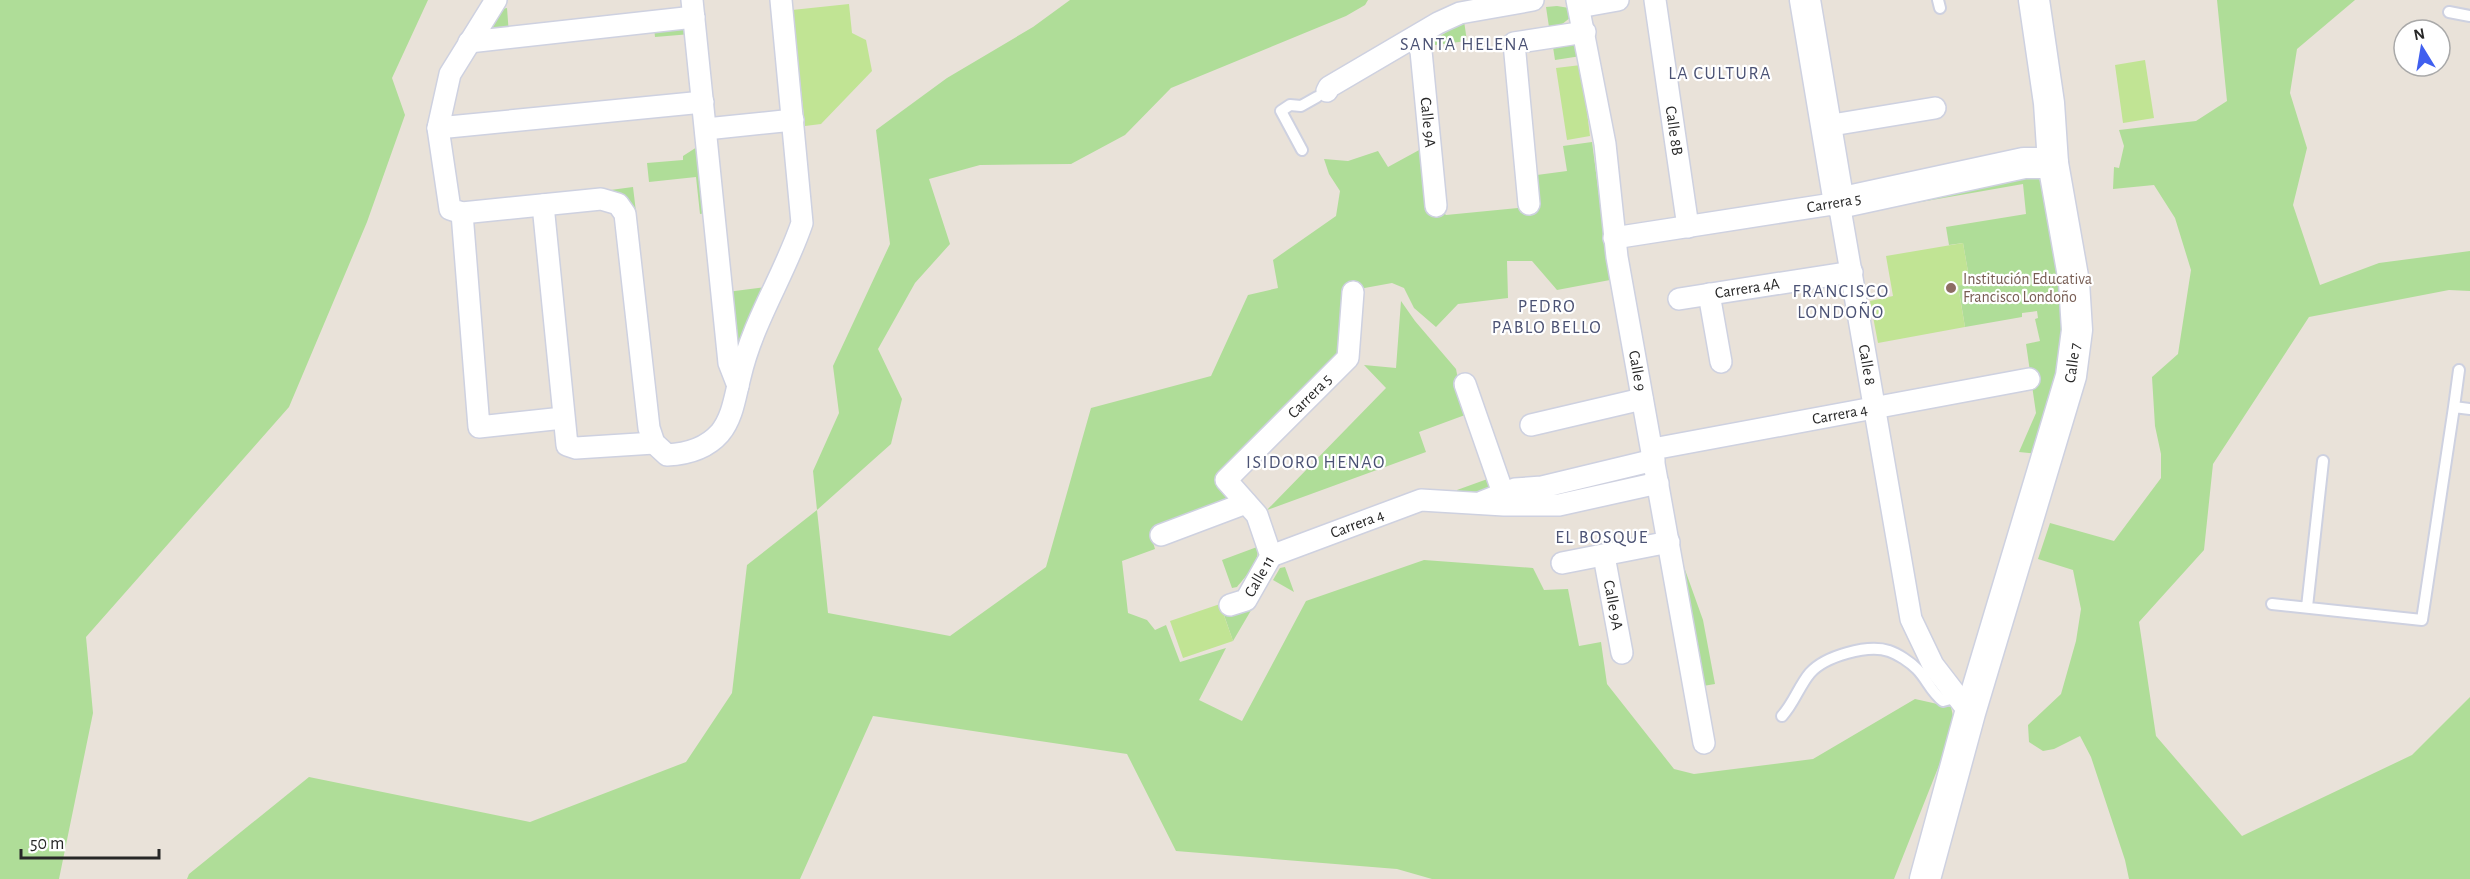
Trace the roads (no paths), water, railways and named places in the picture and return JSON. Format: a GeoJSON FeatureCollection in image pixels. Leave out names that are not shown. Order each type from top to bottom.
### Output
{"type":"FeatureCollection","features":[{"type":"Feature","properties":{"kind":"main road","name":"Calle 8"},"geometry":{"type":"LineString","coordinates":[[1805,0],[1839,203]]}},
{"type":"Feature","properties":{"kind":"main road","name":"Calle 7"},"geometry":{"type":"LineString","coordinates":[[1925,879],[1961,753],[1965,710],[2072,376],[2077,330],[2074,282],[2053,163],[2049,103],[2034,0]]}},
{"type":"Feature","properties":{"kind":"main road","name":"Carrera 5"},"geometry":{"type":"LineString","coordinates":[[1839,203],[2024,163],[2053,163]]}},
{"type":"Feature","properties":{"kind":"street"},"geometry":{"type":"LineString","coordinates":[[496,0],[450,74],[438,128],[446,197],[450,209],[462,213],[601,199],[618,204],[625,214],[649,428],[654,443],[667,455],[685,454],[704,446],[720,432],[732,410],[752,333],[793,252],[802,224],[781,0]]}},
{"type":"Feature","properties":{"kind":"street"},"geometry":{"type":"LineString","coordinates":[[1322,94],[1329,87],[1460,13],[1533,0]]}},
{"type":"Feature","properties":{"kind":"street"},"geometry":{"type":"LineString","coordinates":[[1578,4],[1618,0]]}},
{"type":"Feature","properties":{"kind":"street","name":"Calle 8B"},"geometry":{"type":"LineString","coordinates":[[1655,0],[1688,226]]}},
{"type":"Feature","properties":{"kind":"street","name":"Calle 9"},"geometry":{"type":"LineString","coordinates":[[1578,4],[1605,144],[1614,238],[1704,743]]}},
{"type":"Feature","properties":{"kind":"street"},"geometry":{"type":"LineString","coordinates":[[469,42],[693,9],[729,363],[738,386]]}},
{"type":"Feature","properties":{"kind":"street"},"geometry":{"type":"LineString","coordinates":[[1530,204],[1514,43],[1585,32]]}},
{"type":"Feature","properties":{"kind":"street","name":"Calle 9A"},"geometry":{"type":"LineString","coordinates":[[1415,38],[1421,51],[1436,207]]}},
{"type":"Feature","properties":{"kind":"street"},"geometry":{"type":"LineString","coordinates":[[438,128],[703,102]]}},
{"type":"Feature","properties":{"kind":"street"},"geometry":{"type":"LineString","coordinates":[[1826,126],[1935,108]]}},
{"type":"Feature","properties":{"kind":"street"},"geometry":{"type":"LineString","coordinates":[[706,129],[793,120]]}},
{"type":"Feature","properties":{"kind":"street","name":"Carrera 5"},"geometry":{"type":"LineString","coordinates":[[1614,238],[1839,203]]}},
{"type":"Feature","properties":{"kind":"street","name":"Calle 8"},"geometry":{"type":"LineString","coordinates":[[1839,203],[1911,619],[1933,665],[1965,710]]}},
{"type":"Feature","properties":{"kind":"street"},"geometry":{"type":"LineString","coordinates":[[543,205],[567,445],[576,448],[654,443]]}},
{"type":"Feature","properties":{"kind":"street"},"geometry":{"type":"LineString","coordinates":[[462,213],[479,427],[563,418]]}},
{"type":"Feature","properties":{"kind":"street","name":"Carrera 4A"},"geometry":{"type":"LineString","coordinates":[[1679,299],[1852,272]]}},
{"type":"Feature","properties":{"kind":"street","name":"Carrera 5"},"geometry":{"type":"LineString","coordinates":[[1226,480],[1348,358],[1353,292]]}},
{"type":"Feature","properties":{"kind":"street"},"geometry":{"type":"LineString","coordinates":[[1709,294],[1721,362]]}},
{"type":"Feature","properties":{"kind":"street","name":"Carrera 4"},"geometry":{"type":"LineString","coordinates":[[1478,503],[1515,489],[1542,487],[1654,454],[2029,379]]}},
{"type":"Feature","properties":{"kind":"street"},"geometry":{"type":"LineString","coordinates":[[1465,384],[1503,493]]}},
{"type":"Feature","properties":{"kind":"street"},"geometry":{"type":"LineString","coordinates":[[1532,425],[1642,399]]}},
{"type":"Feature","properties":{"kind":"street","name":"Calle 11"},"geometry":{"type":"LineString","coordinates":[[1226,480],[1257,515],[1271,556],[1246,600],[1230,605]]}},
{"type":"Feature","properties":{"kind":"street","name":"Carrera 4"},"geometry":{"type":"LineString","coordinates":[[1271,556],[1421,500],[1559,505],[1658,483]]}},
{"type":"Feature","properties":{"kind":"street"},"geometry":{"type":"LineString","coordinates":[[1161,535],[1246,502]]}},
{"type":"Feature","properties":{"kind":"street"},"geometry":{"type":"LineString","coordinates":[[1562,562],[1670,542]]}},
{"type":"Feature","properties":{"kind":"street","name":"Calle 9A"},"geometry":{"type":"LineString","coordinates":[[1604,556],[1622,653]]}},
{"type":"Feature","properties":{"kind":"lane"},"geometry":{"type":"LineString","coordinates":[[2449,12],[2470,16]]}},
{"type":"Feature","properties":{"kind":"lane"},"geometry":{"type":"LineString","coordinates":[[1302,150],[1281,111],[1290,105],[1301,106],[1322,94]]}},
{"type":"Feature","properties":{"kind":"lane"},"geometry":{"type":"LineString","coordinates":[[2272,604],[2422,620],[2459,370]]}},
{"type":"Feature","properties":{"kind":"lane"},"geometry":{"type":"LineString","coordinates":[[2454,407],[2470,409]]}},
{"type":"Feature","properties":{"kind":"lane"},"geometry":{"type":"LineString","coordinates":[[2307,607],[2323,461]]}},
{"type":"Feature","properties":{"kind":"lane"},"geometry":{"type":"LineString","coordinates":[[1782,716],[1810,674],[1819,665],[1869,650],[1891,652],[1904,660],[1917,669],[1943,701],[1965,710]]}},
{"type":"Feature","properties":{"kind":"place","name":"Institución Educativa Francisco Londoño"},"geometry":{"type":"Point","coordinates":[1951,288]}},
{"type":"Feature","properties":{"kind":"district","name":"SANTA HELENA"},"geometry":{"type":"Point","coordinates":[1465,45]}},
{"type":"Feature","properties":{"kind":"district","name":"LA CULTURA"},"geometry":{"type":"Point","coordinates":[1720,74]}},
{"type":"Feature","properties":{"kind":"district","name":"FRANCISCO LONDOÑO"},"geometry":{"type":"Point","coordinates":[1841,302]}},
{"type":"Feature","properties":{"kind":"district","name":"PEDRO PABLO BELLO"},"geometry":{"type":"Point","coordinates":[1547,317]}},
{"type":"Feature","properties":{"kind":"district","name":"ISIDORO HENAO"},"geometry":{"type":"Point","coordinates":[1316,463]}},
{"type":"Feature","properties":{"kind":"district","name":"EL BOSQUE"},"geometry":{"type":"Point","coordinates":[1602,538]}}]}
